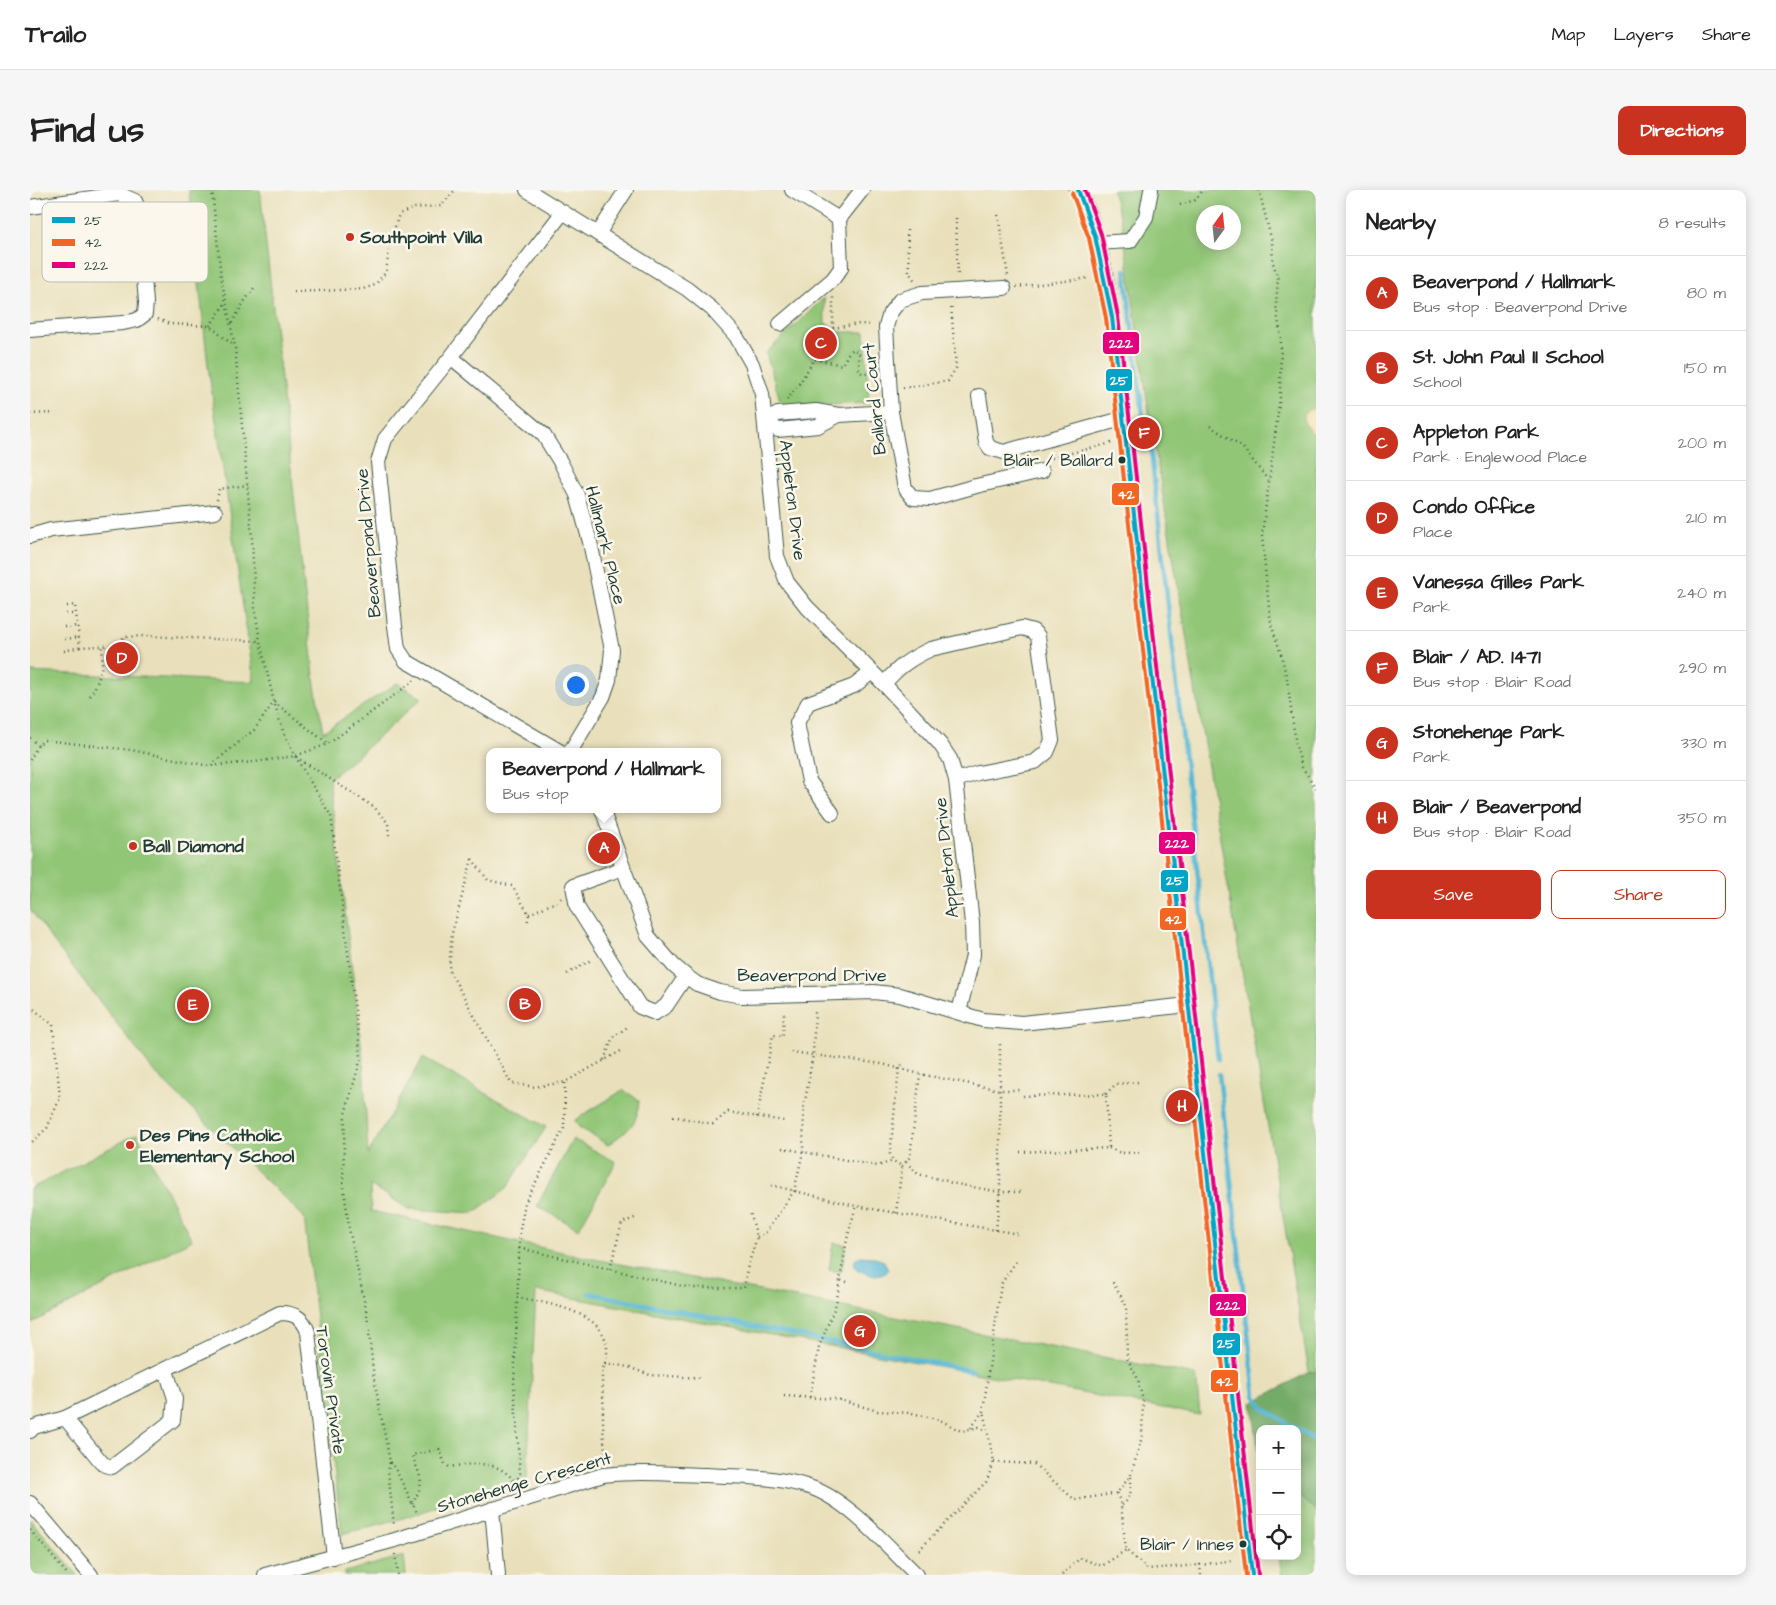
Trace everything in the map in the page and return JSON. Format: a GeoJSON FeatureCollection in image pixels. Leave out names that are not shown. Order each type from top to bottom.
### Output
{"type":"FeatureCollection","features":[{"type":"Feature","properties":{"kind":"main road"},"geometry":{"type":"LineString","coordinates":[[1082,194],[1104,275],[1112,317],[1125,418],[1252,1575]]}},
{"type":"Feature","properties":{"kind":"street","name":"Appleton Drive"},"geometry":{"type":"LineString","coordinates":[[528,190],[687,289],[712,309],[730,329],[752,364],[762,394],[777,556],[788,582],[808,607],[940,744],[950,759],[956,780],[972,923],[973,955],[959,1012]]}},
{"type":"Feature","properties":{"kind":"street"},"geometry":{"type":"LineString","coordinates":[[598,234],[626,190]]}},
{"type":"Feature","properties":{"kind":"street"},"geometry":{"type":"LineString","coordinates":[[792,190],[839,219]]}},
{"type":"Feature","properties":{"kind":"street"},"geometry":{"type":"LineString","coordinates":[[780,324],[833,279],[841,268],[839,219],[862,190]]}},
{"type":"Feature","properties":{"kind":"street"},"geometry":{"type":"LineString","coordinates":[[1096,243],[1130,241],[1146,217],[1150,190]]}},
{"type":"Feature","properties":{"kind":"street"},"geometry":{"type":"LineString","coordinates":[[64,202],[119,194],[136,202]]}},
{"type":"Feature","properties":{"kind":"street","name":"Beaverpond Drive"},"geometry":{"type":"LineString","coordinates":[[554,748],[422,672],[406,661],[398,649],[378,462],[385,439],[563,212]]}},
{"type":"Feature","properties":{"kind":"street"},"geometry":{"type":"LineString","coordinates":[[30,330],[122,323],[137,320],[145,314],[144,282]]}},
{"type":"Feature","properties":{"kind":"street","name":"Ballard Court"},"geometry":{"type":"LineString","coordinates":[[1006,288],[922,293],[900,300],[890,313],[886,327],[891,412],[905,488],[913,498],[930,499],[1042,471]]}},
{"type":"Feature","properties":{"kind":"street","name":"Hallmark Place"},"geometry":{"type":"LineString","coordinates":[[451,357],[543,434],[561,463],[577,495],[590,542],[612,650],[609,680],[603,697],[572,748]]}},
{"type":"Feature","properties":{"kind":"street"},"geometry":{"type":"LineString","coordinates":[[979,396],[986,442],[990,448],[1004,452],[1125,418]]}},
{"type":"Feature","properties":{"kind":"street"},"geometry":{"type":"LineString","coordinates":[[764,422],[778,430],[818,426],[839,416],[891,412]]}},
{"type":"Feature","properties":{"kind":"street"},"geometry":{"type":"LineString","coordinates":[[30,536],[51,530],[215,512]]}},
{"type":"Feature","properties":{"kind":"street"},"geometry":{"type":"LineString","coordinates":[[884,684],[898,668],[931,649],[1022,628],[1033,631],[1038,636],[1052,740],[1047,752],[1035,762],[978,773],[956,780]]}},
{"type":"Feature","properties":{"kind":"street"},"geometry":{"type":"LineString","coordinates":[[832,813],[809,781],[797,723],[808,704],[854,686],[872,672]]}},
{"type":"Feature","properties":{"kind":"street","name":"Beaverpond Drive"},"geometry":{"type":"LineString","coordinates":[[603,813],[648,936],[674,966],[686,976],[697,984],[720,992],[742,996],[874,992],[900,995],[984,1020],[1022,1023],[1188,1005]]}},
{"type":"Feature","properties":{"kind":"street"},"geometry":{"type":"LineString","coordinates":[[623,868],[573,886],[578,907],[640,1008],[655,1014],[666,1006],[686,976]]}},
{"type":"Feature","properties":{"kind":"street","name":"Torovin Private"},"geometry":{"type":"LineString","coordinates":[[30,1431],[34,1427],[66,1418],[280,1313],[289,1313],[304,1322],[308,1332],[334,1556]]}},
{"type":"Feature","properties":{"kind":"street"},"geometry":{"type":"LineString","coordinates":[[66,1418],[102,1464],[112,1467],[173,1420],[175,1399],[166,1370]]}},
{"type":"Feature","properties":{"kind":"street","name":"Stonehenge Crescent"},"geometry":{"type":"LineString","coordinates":[[265,1575],[387,1542],[604,1475],[631,1472],[770,1478],[812,1488],[837,1502],[863,1523],[918,1575]]}},
{"type":"Feature","properties":{"kind":"street"},"geometry":{"type":"LineString","coordinates":[[30,1503],[91,1575]]}},
{"type":"Feature","properties":{"kind":"street"},"geometry":{"type":"LineString","coordinates":[[492,1509],[498,1575]]}},
{"type":"Feature","properties":{"kind":"path"},"geometry":{"type":"LineString","coordinates":[[212,190],[221,278],[235,347],[248,485],[255,610],[260,641],[274,702],[283,731],[295,756],[331,816],[361,1058],[345,1114],[343,1181],[349,1228],[367,1314],[374,1379],[390,1462],[388,1470],[394,1530]]}},
{"type":"Feature","properties":{"kind":"path"},"geometry":{"type":"LineString","coordinates":[[294,292],[363,289],[375,285],[386,272],[390,242],[399,214],[414,208],[441,206],[455,190]]}},
{"type":"Feature","properties":{"kind":"path"},"geometry":{"type":"LineString","coordinates":[[1180,204],[1195,200],[1203,190]]}},
{"type":"Feature","properties":{"kind":"path"},"geometry":{"type":"LineString","coordinates":[[1259,190],[1272,242],[1273,262],[1278,278],[1276,305],[1281,340],[1280,397],[1262,535],[1266,589],[1272,624],[1287,679],[1296,746],[1302,767],[1316,788]]}},
{"type":"Feature","properties":{"kind":"path"},"geometry":{"type":"LineString","coordinates":[[998,215],[1006,288],[1104,275]]}},
{"type":"Feature","properties":{"kind":"path"},"geometry":{"type":"LineString","coordinates":[[890,390],[948,381],[956,368],[954,291],[956,218]]}},
{"type":"Feature","properties":{"kind":"path"},"geometry":{"type":"LineString","coordinates":[[907,230],[909,272],[922,293]]}},
{"type":"Feature","properties":{"kind":"path"},"geometry":{"type":"LineString","coordinates":[[783,406],[833,328],[833,279]]}},
{"type":"Feature","properties":{"kind":"path"},"geometry":{"type":"LineString","coordinates":[[231,324],[254,288]]}},
{"type":"Feature","properties":{"kind":"path"},"geometry":{"type":"LineString","coordinates":[[210,326],[226,302]]}},
{"type":"Feature","properties":{"kind":"path"},"geometry":{"type":"LineString","coordinates":[[145,314],[170,324],[210,326],[235,347]]}},
{"type":"Feature","properties":{"kind":"path"},"geometry":{"type":"LineString","coordinates":[[833,328],[859,324],[886,327]]}},
{"type":"Feature","properties":{"kind":"path"},"geometry":{"type":"LineString","coordinates":[[815,358],[842,365],[853,349],[859,354],[859,371],[863,374],[888,372]]}},
{"type":"Feature","properties":{"kind":"path"},"geometry":{"type":"LineString","coordinates":[[30,414],[54,413]]}},
{"type":"Feature","properties":{"kind":"path"},"geometry":{"type":"LineString","coordinates":[[1210,426],[1243,448],[1268,480]]}},
{"type":"Feature","properties":{"kind":"path"},"geometry":{"type":"LineString","coordinates":[[1042,471],[1041,460],[1127,440]]}},
{"type":"Feature","properties":{"kind":"path"},"geometry":{"type":"LineString","coordinates":[[215,512],[219,489],[248,485]]}},
{"type":"Feature","properties":{"kind":"path"},"geometry":{"type":"LineString","coordinates":[[67,606],[75,605],[80,647]]}},
{"type":"Feature","properties":{"kind":"path"},"geometry":{"type":"LineString","coordinates":[[66,614],[76,614]]}},
{"type":"Feature","properties":{"kind":"path"},"geometry":{"type":"LineString","coordinates":[[64,627],[77,626]]}},
{"type":"Feature","properties":{"kind":"path"},"geometry":{"type":"LineString","coordinates":[[64,651],[80,647],[123,645],[123,637],[145,636],[260,641]]}},
{"type":"Feature","properties":{"kind":"path"},"geometry":{"type":"LineString","coordinates":[[65,639],[79,637]]}},
{"type":"Feature","properties":{"kind":"path"},"geometry":{"type":"LineString","coordinates":[[90,696],[97,685],[103,659],[102,646]]}},
{"type":"Feature","properties":{"kind":"path"},"geometry":{"type":"LineString","coordinates":[[30,760],[38,745],[44,740],[131,750],[209,766],[295,756],[328,744],[409,686],[422,672]]}},
{"type":"Feature","properties":{"kind":"path"},"geometry":{"type":"LineString","coordinates":[[274,702],[328,744]]}},
{"type":"Feature","properties":{"kind":"path"},"geometry":{"type":"LineString","coordinates":[[209,766],[254,730],[274,702]]}},
{"type":"Feature","properties":{"kind":"path"},"geometry":{"type":"LineString","coordinates":[[30,738],[38,745]]}},
{"type":"Feature","properties":{"kind":"path"},"geometry":{"type":"LineString","coordinates":[[295,756],[374,807],[388,823],[389,837]]}},
{"type":"Feature","properties":{"kind":"path"},"geometry":{"type":"LineString","coordinates":[[527,925],[530,914],[512,886],[488,880],[472,859],[452,933],[449,970],[511,1083],[535,1087],[565,1082],[621,1051]]}},
{"type":"Feature","properties":{"kind":"path"},"geometry":{"type":"LineString","coordinates":[[530,914],[558,901],[573,886]]}},
{"type":"Feature","properties":{"kind":"path"},"geometry":{"type":"LineString","coordinates":[[567,974],[591,960]]}},
{"type":"Feature","properties":{"kind":"path"},"geometry":{"type":"LineString","coordinates":[[30,1006],[53,1025],[60,1098],[47,1128],[30,1144]]}},
{"type":"Feature","properties":{"kind":"path"},"geometry":{"type":"LineString","coordinates":[[757,1237],[764,1235],[794,1191],[803,1152],[804,1107],[813,1055],[815,1011]]}},
{"type":"Feature","properties":{"kind":"path"},"geometry":{"type":"LineString","coordinates":[[757,1117],[773,1035],[783,1036],[784,1012]]}},
{"type":"Feature","properties":{"kind":"path"},"geometry":{"type":"LineString","coordinates":[[604,1060],[613,1037],[628,1026]]}},
{"type":"Feature","properties":{"kind":"path"},"geometry":{"type":"LineString","coordinates":[[996,1230],[1000,1192],[1000,1042]]}},
{"type":"Feature","properties":{"kind":"path"},"geometry":{"type":"LineString","coordinates":[[791,1052],[882,1064],[920,1074],[1000,1090],[1021,1090]]}},
{"type":"Feature","properties":{"kind":"path"},"geometry":{"type":"LineString","coordinates":[[902,1166],[893,1161],[890,1154],[899,1069],[904,1062]]}},
{"type":"Feature","properties":{"kind":"path"},"geometry":{"type":"LineString","coordinates":[[896,1213],[902,1166],[910,1157],[920,1074]]}},
{"type":"Feature","properties":{"kind":"path"},"geometry":{"type":"LineString","coordinates":[[412,1504],[420,1490],[422,1479],[412,1455],[439,1449],[445,1464],[449,1467],[482,1463],[508,1473],[516,1483],[520,1473],[514,1384],[520,1229],[525,1203],[564,1128],[565,1082]]}},
{"type":"Feature","properties":{"kind":"path"},"geometry":{"type":"LineString","coordinates":[[1021,1096],[1106,1094],[1116,1084],[1139,1082]]}},
{"type":"Feature","properties":{"kind":"path"},"geometry":{"type":"LineString","coordinates":[[1106,1094],[1109,1148]]}},
{"type":"Feature","properties":{"kind":"path"},"geometry":{"type":"LineString","coordinates":[[673,1116],[713,1124],[728,1112],[784,1121]]}},
{"type":"Feature","properties":{"kind":"path"},"geometry":{"type":"LineString","coordinates":[[782,1148],[878,1166],[893,1161]]}},
{"type":"Feature","properties":{"kind":"path"},"geometry":{"type":"LineString","coordinates":[[1020,1152],[1109,1148],[1121,1153],[1143,1152]]}},
{"type":"Feature","properties":{"kind":"path"},"geometry":{"type":"LineString","coordinates":[[906,1162],[918,1174],[950,1183],[1000,1192],[1020,1192]]}},
{"type":"Feature","properties":{"kind":"path"},"geometry":{"type":"LineString","coordinates":[[771,1185],[856,1206],[1019,1234]]}},
{"type":"Feature","properties":{"kind":"path"},"geometry":{"type":"LineString","coordinates":[[810,1397],[819,1347],[836,1304],[847,1238],[856,1206]]}},
{"type":"Feature","properties":{"kind":"path"},"geometry":{"type":"LineString","coordinates":[[519,1248],[690,1288],[744,1288],[757,1237],[750,1212]]}},
{"type":"Feature","properties":{"kind":"path"},"geometry":{"type":"LineString","coordinates":[[610,1270],[622,1223],[637,1216]]}},
{"type":"Feature","properties":{"kind":"path"},"geometry":{"type":"LineString","coordinates":[[919,1550],[986,1482],[994,1462],[983,1411],[1001,1284],[1018,1260]]}},
{"type":"Feature","properties":{"kind":"path"},"geometry":{"type":"LineString","coordinates":[[840,1280],[847,1282]]}},
{"type":"Feature","properties":{"kind":"path"},"geometry":{"type":"LineString","coordinates":[[994,1462],[1034,1464],[1074,1500],[1117,1493],[1130,1476],[1142,1437],[1143,1402],[1138,1379],[1127,1358],[1126,1305],[1112,1281]]}},
{"type":"Feature","properties":{"kind":"path"},"geometry":{"type":"LineString","coordinates":[[517,1298],[556,1305],[573,1311],[591,1321],[604,1336],[607,1354],[602,1376],[603,1444],[607,1458]]}},
{"type":"Feature","properties":{"kind":"path"},"geometry":{"type":"LineString","coordinates":[[605,1363],[628,1367],[650,1375],[702,1378]]}},
{"type":"Feature","properties":{"kind":"path"},"geometry":{"type":"LineString","coordinates":[[784,1396],[836,1399],[878,1411],[912,1413],[940,1420],[961,1431],[979,1427],[987,1431]]}},
{"type":"Feature","properties":{"kind":"path"},"geometry":{"type":"LineString","coordinates":[[970,1429],[983,1411]]}},
{"type":"Feature","properties":{"kind":"path"},"geometry":{"type":"LineString","coordinates":[[390,1462],[396,1468],[418,1515]]}},
{"type":"Feature","properties":{"kind":"path"},"geometry":{"type":"LineString","coordinates":[[1121,1505],[1127,1501],[1131,1492],[1130,1476]]}},
{"type":"Feature","properties":{"kind":"path"},"geometry":{"type":"LineString","coordinates":[[1117,1493],[1121,1505],[1126,1550],[1147,1568],[1200,1565],[1234,1560]]}},
{"type":"Feature","properties":{"kind":"path"},"geometry":{"type":"LineString","coordinates":[[30,1530],[68,1575]]}},
{"type":"Feature","properties":{"kind":"path"},"geometry":{"type":"LineString","coordinates":[[1062,1575],[1080,1558],[1102,1566],[1126,1550]]}},
{"type":"Feature","properties":{"kind":"path"},"geometry":{"type":"LineString","coordinates":[[395,1552],[398,1575]]}},
{"type":"Feature","properties":{"kind":"path"},"geometry":{"type":"LineString","coordinates":[[1200,1565],[1200,1575]]}},
{"type":"Feature","properties":{"kind":"green space"},"geometry":{"type":"Polygon","coordinates":[[[189,190],[260,190],[315,685],[323,732],[397,683],[422,698],[329,779],[363,1059],[368,1154],[423,1058],[546,1127],[507,1188],[473,1213],[409,1209],[370,1185],[371,1211],[599,1260],[1196,1375],[1200,1415],[536,1291],[527,1478],[403,1518],[342,1534],[304,1217],[155,1073],[30,909],[30,672],[254,682],[208,366],[199,282],[208,282],[208,202],[190,202],[189,190]]]}},
{"type":"Feature","properties":{"kind":"green space"},"geometry":{"type":"Polygon","coordinates":[[[1112,190],[1316,190],[1316,1372],[1309,1372],[1148,407],[1122,223],[1112,190]]]}},
{"type":"Feature","properties":{"kind":"green space"},"geometry":{"type":"Polygon","coordinates":[[[824,298],[825,323],[837,332],[865,332],[869,403],[782,407],[766,353],[824,298]]]}},
{"type":"Feature","properties":{"kind":"green space"},"geometry":{"type":"Polygon","coordinates":[[[623,1090],[639,1100],[634,1122],[627,1131],[608,1145],[579,1127],[575,1120],[623,1090]]]}},
{"type":"Feature","properties":{"kind":"green space"},"geometry":{"type":"Polygon","coordinates":[[[137,1134],[192,1240],[30,1324],[30,1189],[137,1134]]]}},
{"type":"Feature","properties":{"kind":"green space"},"geometry":{"type":"Polygon","coordinates":[[[573,1139],[616,1162],[579,1229],[537,1206],[573,1139]]]}},
{"type":"Feature","properties":{"kind":"green space"},"geometry":{"type":"Polygon","coordinates":[[[833,1243],[846,1245],[841,1272],[829,1270],[833,1243]]]}},
{"type":"Feature","properties":{"kind":"green space"},"geometry":{"type":"Polygon","coordinates":[[[1309,1372],[1316,1372],[1316,1510],[1301,1497],[1301,1425],[1256,1425],[1256,1434],[1252,1403],[1309,1372]]]}},
{"type":"Feature","properties":{"kind":"green space"},"geometry":{"type":"Polygon","coordinates":[[[1301,1497],[1316,1510],[1316,1575],[1282,1575],[1280,1560],[1301,1560],[1301,1497]]]}},
{"type":"Feature","properties":{"kind":"green space"},"geometry":{"type":"Polygon","coordinates":[[[30,1519],[78,1575],[30,1575],[30,1519]]]}},
{"type":"Feature","properties":{"kind":"green space"},"geometry":{"type":"Polygon","coordinates":[[[404,1556],[406,1575],[345,1575],[345,1572],[404,1556]]]}},
{"type":"Feature","properties":{"kind":"sand"},"geometry":{"type":"Polygon","coordinates":[[[1313,408],[1316,415],[1316,437],[1304,421],[1305,412],[1313,408]]]}},
{"type":"Feature","properties":{"kind":"water"},"geometry":{"type":"Polygon","coordinates":[[[860,1256],[884,1261],[888,1270],[882,1275],[878,1275],[858,1270],[854,1263],[860,1256]]]}},
{"type":"Feature","properties":{"kind":"waterway"},"geometry":{"type":"LineString","coordinates":[[1125,270],[1144,423],[1149,433],[1218,1059]]}},
{"type":"Feature","properties":{"kind":"waterway"},"geometry":{"type":"LineString","coordinates":[[1219,1074],[1255,1395],[1263,1408],[1290,1425]]}},
{"type":"Feature","properties":{"kind":"waterway"},"geometry":{"type":"LineString","coordinates":[[589,1293],[973,1371]]}},
{"type":"Feature","properties":{"kind":"waterway"},"geometry":{"type":"LineString","coordinates":[[1301,1432],[1316,1441]]}},
{"type":"Feature","properties":{"kind":"transit line","name":"25"},"geometry":{"type":"LineString","coordinates":[[1078,190],[1095,236],[1112,317],[1252,1575]]}},
{"type":"Feature","properties":{"kind":"transit line","name":"222"},"geometry":{"type":"LineString","coordinates":[[1085,190],[1101,234],[1118,316],[1258,1574]]}},
{"type":"Feature","properties":{"kind":"transit line","name":"42"},"geometry":{"type":"LineString","coordinates":[[1072,193],[1089,238],[1106,318],[1246,1575]]}},
{"type":"Feature","properties":{"kind":"place","name":"Southpoint Villa"},"geometry":{"type":"Point","coordinates":[350,237]}},
{"type":"Feature","properties":{"kind":"place","name":"Appleton Park"},"geometry":{"type":"Point","coordinates":[821,343]}},
{"type":"Feature","properties":{"kind":"place","name":"Blair / AD. 1471"},"geometry":{"type":"Point","coordinates":[1144,433]}},
{"type":"Feature","properties":{"kind":"place","name":"Blair / Ballard"},"geometry":{"type":"Point","coordinates":[1122,460]}},
{"type":"Feature","properties":{"kind":"place","name":"Condo Office"},"geometry":{"type":"Point","coordinates":[122,658]}},
{"type":"Feature","properties":{"kind":"place","name":"Ball Diamond"},"geometry":{"type":"Point","coordinates":[133,846]}},
{"type":"Feature","properties":{"kind":"place","name":"Beaverpond / Hallmark"},"geometry":{"type":"Point","coordinates":[604,848]}},
{"type":"Feature","properties":{"kind":"place","name":"St. John Paul II School"},"geometry":{"type":"Point","coordinates":[525,1004]}},
{"type":"Feature","properties":{"kind":"place","name":"Vanessa Gilles Park"},"geometry":{"type":"Point","coordinates":[193,1005]}},
{"type":"Feature","properties":{"kind":"place","name":"Blair / Beaverpond"},"geometry":{"type":"Point","coordinates":[1182,1106]}},
{"type":"Feature","properties":{"kind":"place","name":"Des Pins Catholic Elementary School"},"geometry":{"type":"Point","coordinates":[130,1145]}},
{"type":"Feature","properties":{"kind":"place","name":"Stonehenge Park"},"geometry":{"type":"Point","coordinates":[860,1331]}},
{"type":"Feature","properties":{"kind":"place","name":"Blair / Innes"},"geometry":{"type":"Point","coordinates":[1243,1544]}}]}
